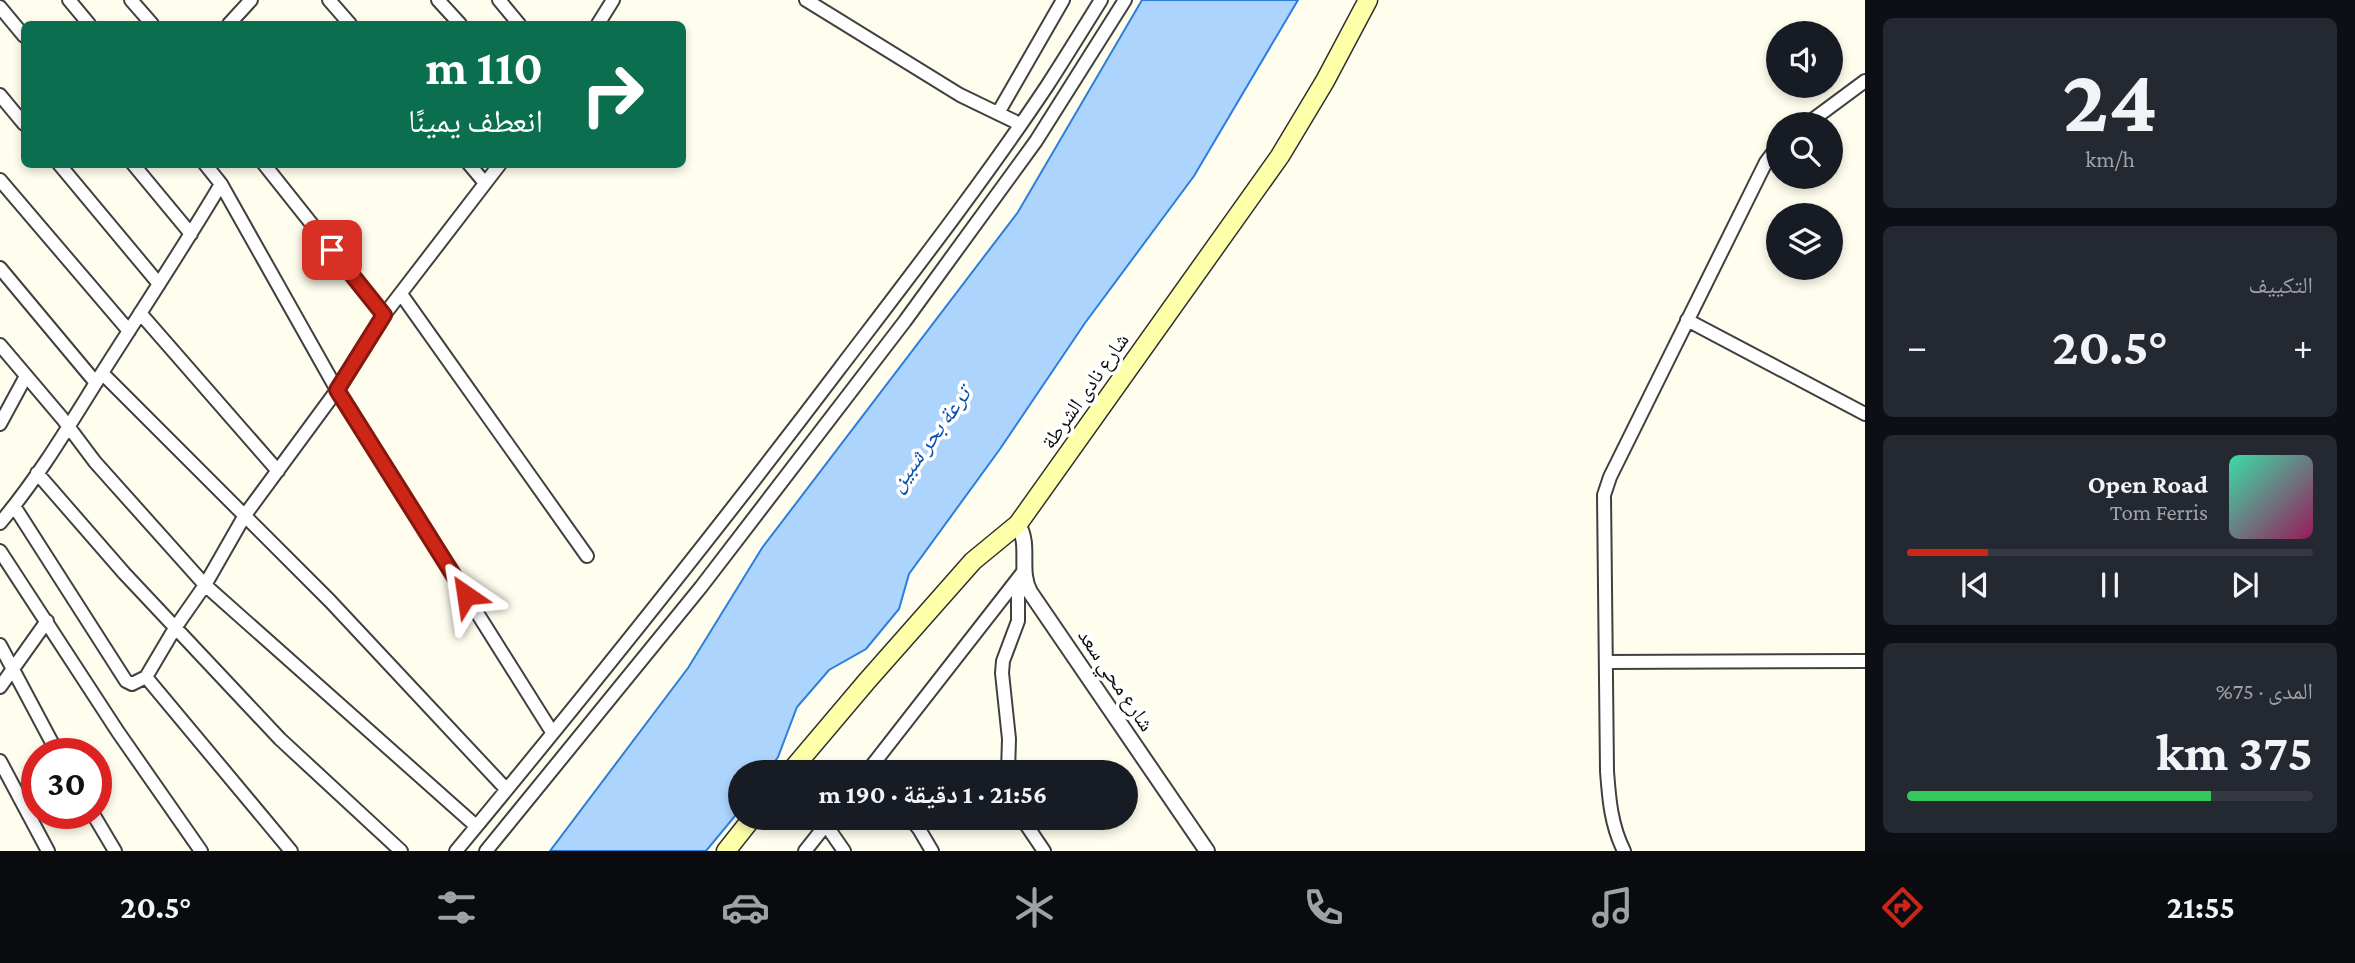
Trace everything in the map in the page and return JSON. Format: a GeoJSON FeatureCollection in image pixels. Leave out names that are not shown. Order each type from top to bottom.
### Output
{"type":"FeatureCollection","features":[{"type":"Feature","properties":{"kind":"main road","name":"شارع نادى الشرطة"},"geometry":{"type":"LineString","coordinates":[[800,760],[973,561],[1018,524],[1280,156],[1325,81],[1368,0]]}},
{"type":"Feature","properties":{"kind":"main road"},"geometry":{"type":"LineString","coordinates":[[726,851],[743,830]]}},
{"type":"Feature","properties":{"kind":"street"},"geometry":{"type":"LineString","coordinates":[[69,0],[86,21]]}},
{"type":"Feature","properties":{"kind":"street"},"geometry":{"type":"LineString","coordinates":[[131,0],[149,21]]}},
{"type":"Feature","properties":{"kind":"street"},"geometry":{"type":"LineString","coordinates":[[328,0],[346,21]]}},
{"type":"Feature","properties":{"kind":"street"},"geometry":{"type":"LineString","coordinates":[[438,0],[457,21]]}},
{"type":"Feature","properties":{"kind":"street"},"geometry":{"type":"LineString","coordinates":[[499,0],[516,21]]}},
{"type":"Feature","properties":{"kind":"street"},"geometry":{"type":"LineString","coordinates":[[600,21],[613,0]]}},
{"type":"Feature","properties":{"kind":"street"},"geometry":{"type":"LineString","coordinates":[[806,0],[960,95],[1020,124]]}},
{"type":"Feature","properties":{"kind":"street"},"geometry":{"type":"LineString","coordinates":[[998,113],[1063,0]]}},
{"type":"Feature","properties":{"kind":"street"},"geometry":{"type":"LineString","coordinates":[[456,851],[683,571],[888,305],[1020,124],[1101,0]]}},
{"type":"Feature","properties":{"kind":"street"},"geometry":{"type":"LineString","coordinates":[[486,851],[701,587],[905,321],[1036,141],[1125,0]]}},
{"type":"Feature","properties":{"kind":"street"},"geometry":{"type":"LineString","coordinates":[[231,21],[248,1]]}},
{"type":"Feature","properties":{"kind":"street"},"geometry":{"type":"LineString","coordinates":[[0,7],[21,32]]}},
{"type":"Feature","properties":{"kind":"street"},"geometry":{"type":"LineString","coordinates":[[1823,112],[1865,81]]}},
{"type":"Feature","properties":{"kind":"street"},"geometry":{"type":"LineString","coordinates":[[0,95],[21,120]]}},
{"type":"Feature","properties":{"kind":"street"},"geometry":{"type":"LineString","coordinates":[[1624,851],[1610,807],[1607,771],[1604,495],[1609,477],[1766,162]]}},
{"type":"Feature","properties":{"kind":"street"},"geometry":{"type":"LineString","coordinates":[[61,168],[159,284]]}},
{"type":"Feature","properties":{"kind":"street"},"geometry":{"type":"LineString","coordinates":[[135,168],[191,234]]}},
{"type":"Feature","properties":{"kind":"street"},"geometry":{"type":"LineString","coordinates":[[208,168],[221,184],[337,390],[552,732]]}},
{"type":"Feature","properties":{"kind":"street"},"geometry":{"type":"LineString","coordinates":[[267,168],[384,315]]}},
{"type":"Feature","properties":{"kind":"street"},"geometry":{"type":"LineString","coordinates":[[472,168],[485,183]]}},
{"type":"Feature","properties":{"kind":"street"},"geometry":{"type":"LineString","coordinates":[[14,506],[123,676],[132,684],[146,677],[205,585],[245,515],[337,390],[384,315],[496,168]]}},
{"type":"Feature","properties":{"kind":"street"},"geometry":{"type":"LineString","coordinates":[[0,180],[129,331]]}},
{"type":"Feature","properties":{"kind":"street"},"geometry":{"type":"LineString","coordinates":[[0,523],[37,474],[221,184]]}},
{"type":"Feature","properties":{"kind":"street"},"geometry":{"type":"LineString","coordinates":[[0,268],[99,378],[245,515],[330,601],[506,789]]}},
{"type":"Feature","properties":{"kind":"street"},"geometry":{"type":"LineString","coordinates":[[401,294],[587,556]]}},
{"type":"Feature","properties":{"kind":"street"},"geometry":{"type":"LineString","coordinates":[[141,313],[278,471]]}},
{"type":"Feature","properties":{"kind":"street"},"geometry":{"type":"LineString","coordinates":[[1687,320],[1865,414]]}},
{"type":"Feature","properties":{"kind":"street"},"geometry":{"type":"LineString","coordinates":[[0,345],[95,462],[205,585],[477,827]]}},
{"type":"Feature","properties":{"kind":"street"},"geometry":{"type":"LineString","coordinates":[[0,424],[26,376]]}},
{"type":"Feature","properties":{"kind":"street"},"geometry":{"type":"LineString","coordinates":[[37,474],[175,628],[280,739],[401,851]]}},
{"type":"Feature","properties":{"kind":"street","name":"شارع محي سعد"},"geometry":{"type":"LineString","coordinates":[[1018,524],[1025,540],[1023,572],[1030,592],[1207,851]]}},
{"type":"Feature","properties":{"kind":"street"},"geometry":{"type":"LineString","coordinates":[[0,551],[118,732],[201,851]]}},
{"type":"Feature","properties":{"kind":"street"},"geometry":{"type":"LineString","coordinates":[[875,760],[1023,572]]}},
{"type":"Feature","properties":{"kind":"street"},"geometry":{"type":"LineString","coordinates":[[1008,760],[1009,739],[1002,673],[1007,649],[1018,621],[1018,596],[1023,572]]}},
{"type":"Feature","properties":{"kind":"street"},"geometry":{"type":"LineString","coordinates":[[0,687],[47,621]]}},
{"type":"Feature","properties":{"kind":"street"},"geometry":{"type":"LineString","coordinates":[[0,645],[50,738]]}},
{"type":"Feature","properties":{"kind":"street"},"geometry":{"type":"LineString","coordinates":[[1606,662],[1864,662]]}},
{"type":"Feature","properties":{"kind":"street"},"geometry":{"type":"LineString","coordinates":[[146,677],[291,851]]}},
{"type":"Feature","properties":{"kind":"street"},"geometry":{"type":"LineString","coordinates":[[0,761],[48,851]]}},
{"type":"Feature","properties":{"kind":"street"},"geometry":{"type":"LineString","coordinates":[[102,829],[115,851]]}},
{"type":"Feature","properties":{"kind":"street"},"geometry":{"type":"LineString","coordinates":[[805,851],[822,830]]}},
{"type":"Feature","properties":{"kind":"street"},"geometry":{"type":"LineString","coordinates":[[834,830],[844,851]]}},
{"type":"Feature","properties":{"kind":"street"},"geometry":{"type":"LineString","coordinates":[[920,830],[932,851]]}},
{"type":"Feature","properties":{"kind":"street"},"geometry":{"type":"LineString","coordinates":[[1030,830],[1044,851]]}},
{"type":"Feature","properties":{"kind":"water","name":"ترعة بحر شبين"},"geometry":{"type":"Polygon","coordinates":[[[1142,0],[1298,0],[1194,176],[1085,323],[1000,449],[909,574],[899,609],[866,649],[829,670],[797,707],[776,760],[728,760],[728,824],[706,851],[550,851],[688,668],[762,548],[1018,212],[1142,0]]]}},
{"type":"Feature","properties":{"kind":"route"},"geometry":{"type":"LineString","coordinates":[[332,250],[384,315],[337,390],[466,595]]}}]}
